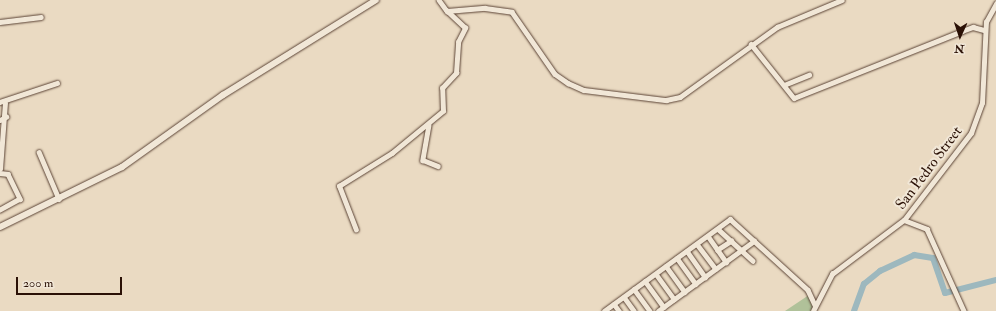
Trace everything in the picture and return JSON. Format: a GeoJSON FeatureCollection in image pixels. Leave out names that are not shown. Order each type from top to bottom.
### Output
{"type":"FeatureCollection","features":[{"type":"Feature","properties":{"kind":"street"},"geometry":{"type":"LineString","coordinates":[[0,227],[122,167],[224,95],[376,0]]}},
{"type":"Feature","properties":{"kind":"street"},"geometry":{"type":"LineString","coordinates":[[356,230],[339,186],[429,125],[443,111],[442,88],[456,73],[458,42],[465,28],[447,11],[439,0]]}},
{"type":"Feature","properties":{"kind":"street"},"geometry":{"type":"LineString","coordinates":[[447,11],[505,9],[512,12],[555,74],[568,83],[584,90],[666,100],[680,97],[751,44],[805,13],[842,0]]}},
{"type":"Feature","properties":{"kind":"street","name":"San Pedro Street"},"geometry":{"type":"LineString","coordinates":[[813,311],[832,274],[904,220],[978,120],[982,103],[984,30],[990,10],[996,4]]}},
{"type":"Feature","properties":{"kind":"street"},"geometry":{"type":"LineString","coordinates":[[0,22],[41,17]]}},
{"type":"Feature","properties":{"kind":"street"},"geometry":{"type":"LineString","coordinates":[[751,44],[794,98],[967,29],[984,30]]}},
{"type":"Feature","properties":{"kind":"street"},"geometry":{"type":"LineString","coordinates":[[784,85],[808,75]]}},
{"type":"Feature","properties":{"kind":"street"},"geometry":{"type":"LineString","coordinates":[[0,169],[6,117],[3,103],[57,83]]}},
{"type":"Feature","properties":{"kind":"street"},"geometry":{"type":"LineString","coordinates":[[0,120],[6,117]]}},
{"type":"Feature","properties":{"kind":"street"},"geometry":{"type":"LineString","coordinates":[[429,125],[423,160],[438,166]]}},
{"type":"Feature","properties":{"kind":"street"},"geometry":{"type":"LineString","coordinates":[[40,152],[59,199]]}},
{"type":"Feature","properties":{"kind":"street"},"geometry":{"type":"LineString","coordinates":[[0,173],[8,174],[20,200],[0,210]]}},
{"type":"Feature","properties":{"kind":"street"},"geometry":{"type":"LineString","coordinates":[[604,311],[730,219],[808,290],[815,305]]}},
{"type":"Feature","properties":{"kind":"street"},"geometry":{"type":"LineString","coordinates":[[904,220],[927,229],[964,311]]}},
{"type":"Feature","properties":{"kind":"street"},"geometry":{"type":"LineString","coordinates":[[718,229],[753,261]]}},
{"type":"Feature","properties":{"kind":"street"},"geometry":{"type":"LineString","coordinates":[[708,236],[726,262]]}},
{"type":"Feature","properties":{"kind":"street"},"geometry":{"type":"LineString","coordinates":[[717,250],[731,241]]}},
{"type":"Feature","properties":{"kind":"street"},"geometry":{"type":"LineString","coordinates":[[658,311],[754,241]]}},
{"type":"Feature","properties":{"kind":"street"},"geometry":{"type":"LineString","coordinates":[[697,244],[716,269]]}},
{"type":"Feature","properties":{"kind":"street"},"geometry":{"type":"LineString","coordinates":[[687,251],[705,277]]}},
{"type":"Feature","properties":{"kind":"street"},"geometry":{"type":"LineString","coordinates":[[677,258],[696,284]]}},
{"type":"Feature","properties":{"kind":"street"},"geometry":{"type":"LineString","coordinates":[[666,266],[685,292]]}},
{"type":"Feature","properties":{"kind":"street"},"geometry":{"type":"LineString","coordinates":[[656,274],[674,299]]}},
{"type":"Feature","properties":{"kind":"street"},"geometry":{"type":"LineString","coordinates":[[645,281],[664,307]]}},
{"type":"Feature","properties":{"kind":"street"},"geometry":{"type":"LineString","coordinates":[[634,289],[650,311]]}},
{"type":"Feature","properties":{"kind":"street"},"geometry":{"type":"LineString","coordinates":[[624,297],[634,311]]}},
{"type":"Feature","properties":{"kind":"street"},"geometry":{"type":"LineString","coordinates":[[614,304],[619,311]]}},
{"type":"Feature","properties":{"kind":"green space"},"geometry":{"type":"Polygon","coordinates":[[[809,295],[814,304],[812,311],[785,311],[809,295]]]}},
{"type":"Feature","properties":{"kind":"waterway"},"geometry":{"type":"LineString","coordinates":[[854,311],[864,284],[880,271],[914,255],[933,258],[945,293],[996,280]]}}]}
